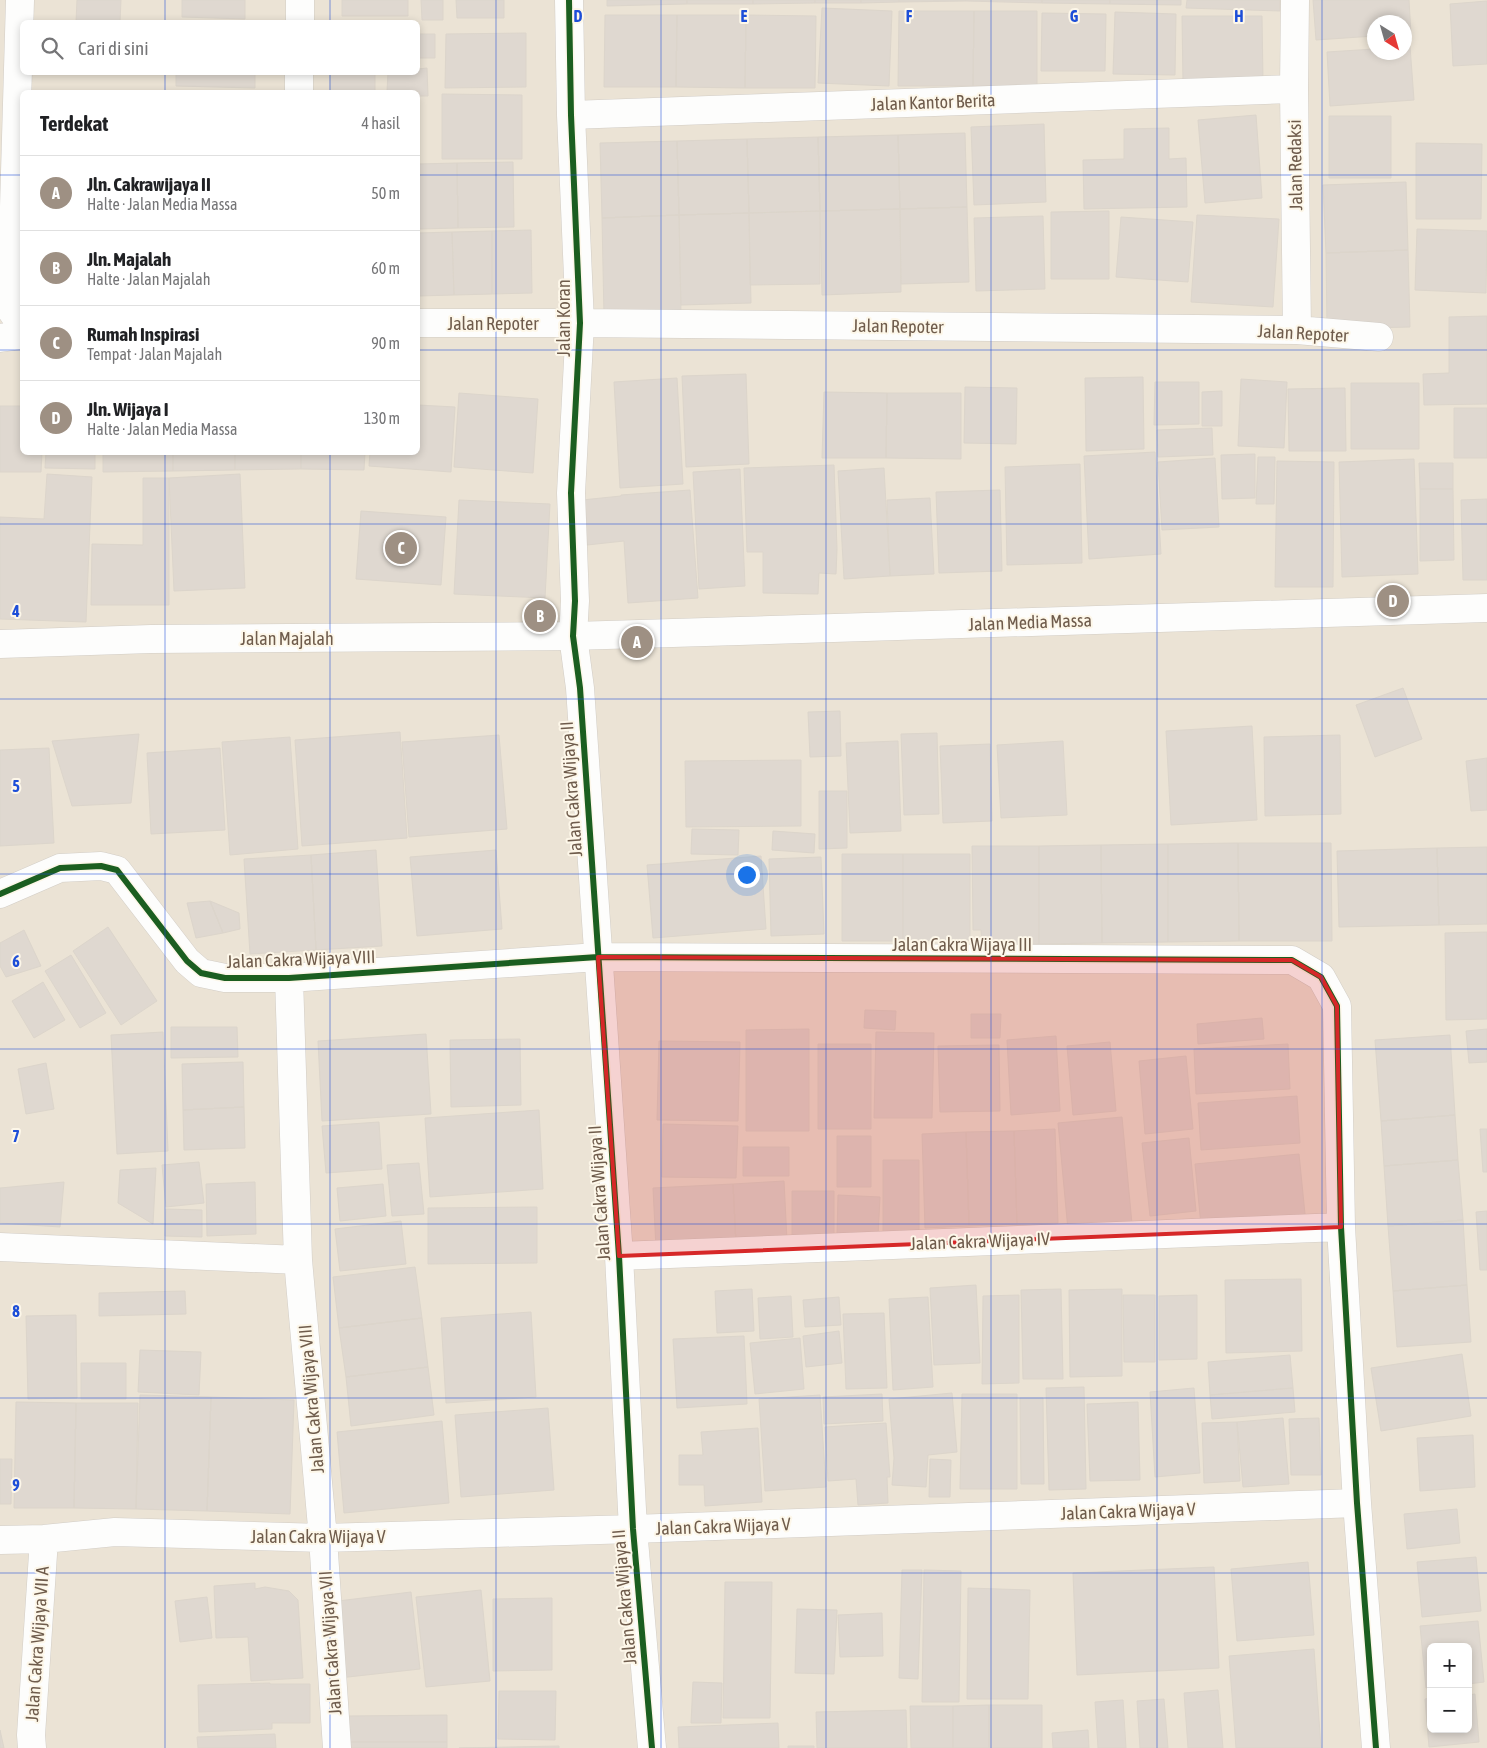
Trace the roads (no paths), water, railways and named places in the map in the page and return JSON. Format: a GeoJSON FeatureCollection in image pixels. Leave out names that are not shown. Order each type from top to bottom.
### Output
{"type":"FeatureCollection","features":[{"type":"Feature","properties":{"kind":"street"},"geometry":{"type":"LineString","coordinates":[[20,0],[11,310],[20,323]]}},
{"type":"Feature","properties":{"kind":"street"},"geometry":{"type":"LineString","coordinates":[[300,0],[300,20]]}},
{"type":"Feature","properties":{"kind":"street","name":"Jalan Koran"},"geometry":{"type":"LineString","coordinates":[[569,0],[571,115],[580,323],[571,493],[575,601],[573,636]]}},
{"type":"Feature","properties":{"kind":"street","name":"Jalan Redaksi"},"geometry":{"type":"LineString","coordinates":[[1295,0],[1294,89],[1297,330]]}},
{"type":"Feature","properties":{"kind":"street"},"geometry":{"type":"LineString","coordinates":[[299,75],[299,90]]}},
{"type":"Feature","properties":{"kind":"street","name":"Jalan Kantor Berita"},"geometry":{"type":"LineString","coordinates":[[571,115],[1294,89]]}},
{"type":"Feature","properties":{"kind":"street","name":"Jalan Repoter"},"geometry":{"type":"LineString","coordinates":[[420,324],[580,323],[1297,330],[1379,337]]}},
{"type":"Feature","properties":{"kind":"street"},"geometry":{"type":"LineString","coordinates":[[0,338],[20,335]]}},
{"type":"Feature","properties":{"kind":"street","name":"Jalan Media Massa"},"geometry":{"type":"LineString","coordinates":[[573,636],[1487,608]]}},
{"type":"Feature","properties":{"kind":"street","name":"Jalan Majalah"},"geometry":{"type":"LineString","coordinates":[[0,644],[151,639],[573,636]]}},
{"type":"Feature","properties":{"kind":"street","name":"Jalan Cakra Wijaya II"},"geometry":{"type":"LineString","coordinates":[[573,636],[580,688],[619,1256],[633,1529],[652,1748]]}},
{"type":"Feature","properties":{"kind":"street","name":"Jalan Cakra Wijaya VIII"},"geometry":{"type":"LineString","coordinates":[[0,894],[60,868],[101,866],[117,870],[187,961],[200,973],[225,978],[289,978],[598,957]]}},
{"type":"Feature","properties":{"kind":"street","name":"Jalan Cakra Wijaya III"},"geometry":{"type":"LineString","coordinates":[[598,957],[1292,960],[1321,977],[1337,1006],[1341,1227]]}},
{"type":"Feature","properties":{"kind":"street","name":"Jalan Cakra Wijaya VIII"},"geometry":{"type":"LineString","coordinates":[[289,978],[298,1260],[323,1538]]}},
{"type":"Feature","properties":{"kind":"street"},"geometry":{"type":"LineString","coordinates":[[1341,1227],[1357,1503],[1376,1748]]}},
{"type":"Feature","properties":{"kind":"street","name":"Jalan Cakra Wijaya IV"},"geometry":{"type":"LineString","coordinates":[[619,1256],[1341,1227]]}},
{"type":"Feature","properties":{"kind":"street"},"geometry":{"type":"LineString","coordinates":[[0,1247],[298,1260]]}},
{"type":"Feature","properties":{"kind":"street","name":"Jalan Cakra Wijaya V"},"geometry":{"type":"LineString","coordinates":[[0,1540],[44,1539],[115,1532],[323,1538],[1357,1503]]}},
{"type":"Feature","properties":{"kind":"street","name":"Jalan Cakra Wijaya VII"},"geometry":{"type":"LineString","coordinates":[[323,1538],[337,1748]]}},
{"type":"Feature","properties":{"kind":"street","name":"Jalan Cakra Wijaya VII A"},"geometry":{"type":"LineString","coordinates":[[32,1748],[31,1735],[44,1539]]}},
{"type":"Feature","properties":{"kind":"place","name":"Rumah Inspirasi"},"geometry":{"type":"Point","coordinates":[401,548]}},
{"type":"Feature","properties":{"kind":"place","name":"Jln. Wijaya I"},"geometry":{"type":"Point","coordinates":[1393,601]}},
{"type":"Feature","properties":{"kind":"place","name":"Jln. Majalah"},"geometry":{"type":"Point","coordinates":[540,616]}},
{"type":"Feature","properties":{"kind":"place","name":"Jln. Cakrawijaya II"},"geometry":{"type":"Point","coordinates":[637,642]}}]}
